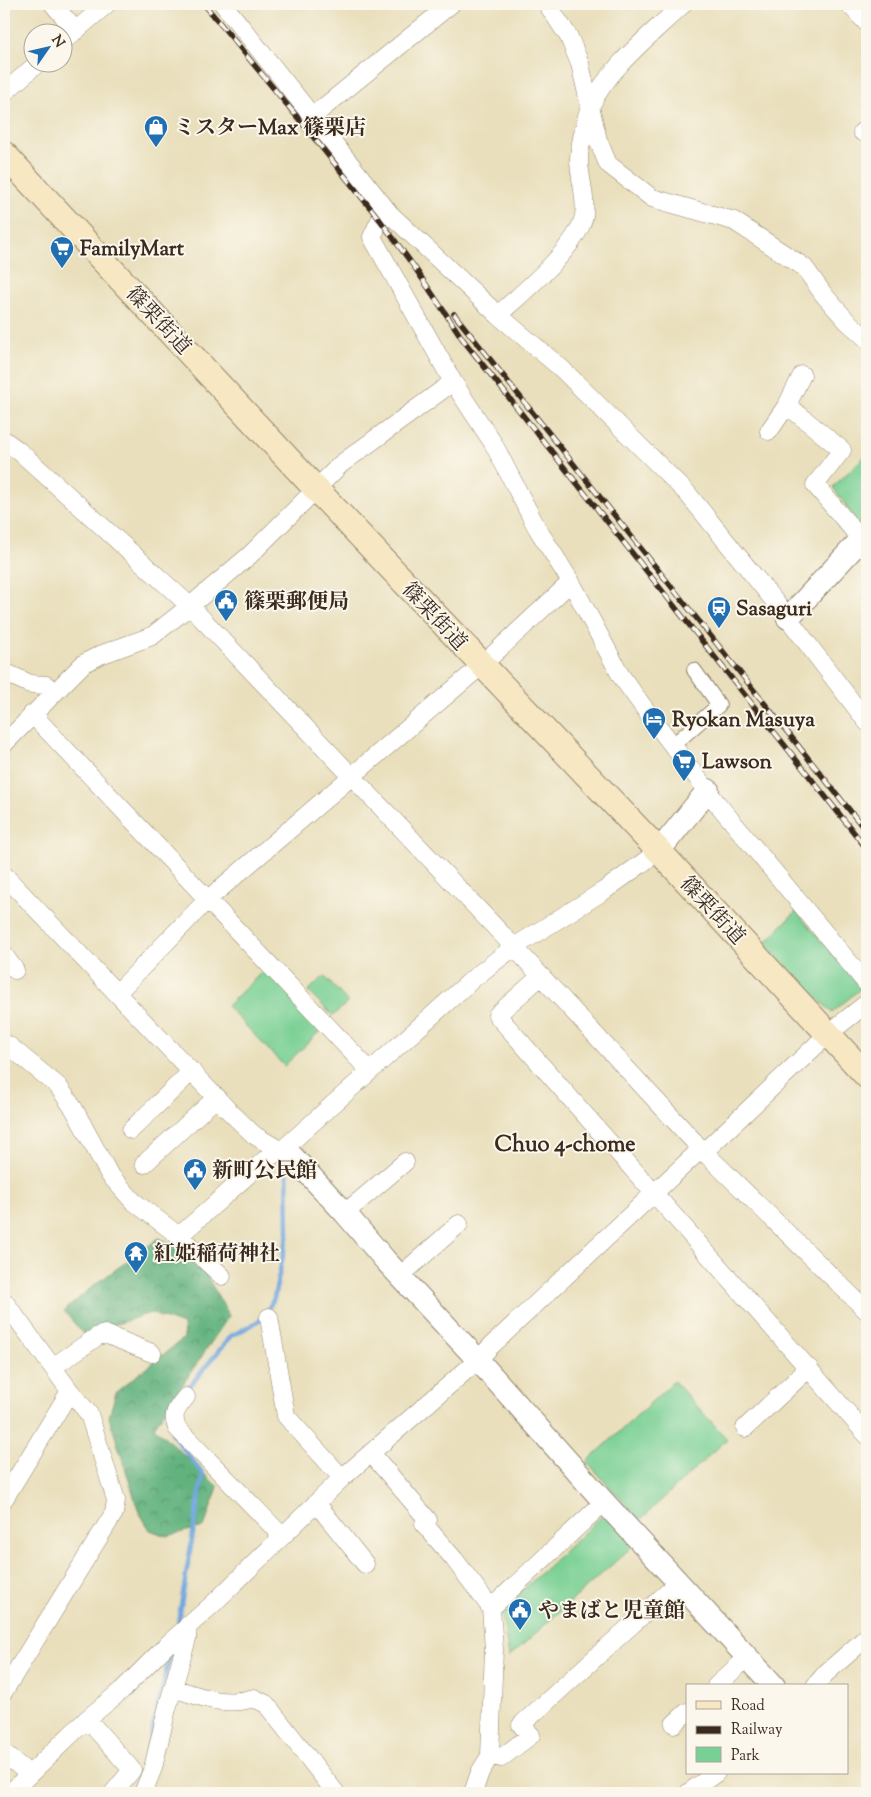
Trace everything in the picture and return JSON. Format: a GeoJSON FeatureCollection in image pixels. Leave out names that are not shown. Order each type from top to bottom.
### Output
{"type":"FeatureCollection","features":[{"type":"Feature","properties":{"kind":"main road","name":"篠栗街道"},"geometry":{"type":"LineString","coordinates":[[4,154],[482,666],[659,851],[867,1076]]}},
{"type":"Feature","properties":{"kind":"street"},"geometry":{"type":"LineString","coordinates":[[53,4],[62,22]]}},
{"type":"Feature","properties":{"kind":"street"},"geometry":{"type":"LineString","coordinates":[[72,34],[108,4]]}},
{"type":"Feature","properties":{"kind":"street"},"geometry":{"type":"LineString","coordinates":[[223,4],[390,214],[498,315],[562,369],[686,492],[788,618],[867,722]]}},
{"type":"Feature","properties":{"kind":"street"},"geometry":{"type":"LineString","coordinates":[[313,116],[451,4]]}},
{"type":"Feature","properties":{"kind":"street"},"geometry":{"type":"LineString","coordinates":[[547,4],[569,37],[580,64],[598,140],[608,164],[652,198],[734,221],[804,267],[824,295],[847,321],[867,339]]}},
{"type":"Feature","properties":{"kind":"street"},"geometry":{"type":"LineString","coordinates":[[498,315],[537,279],[572,242],[584,217],[579,159],[590,108],[613,72],[683,4]]}},
{"type":"Feature","properties":{"kind":"street"},"geometry":{"type":"LineString","coordinates":[[849,4],[867,24]]}},
{"type":"Feature","properties":{"kind":"street"},"geometry":{"type":"LineString","coordinates":[[4,93],[28,72]]}},
{"type":"Feature","properties":{"kind":"street"},"geometry":{"type":"LineString","coordinates":[[390,214],[380,220],[372,237],[453,382],[493,443],[536,528],[571,582],[621,676],[716,802],[867,984]]}},
{"type":"Feature","properties":{"kind":"street"},"geometry":{"type":"LineString","coordinates":[[769,431],[787,405],[802,376]]}},
{"type":"Feature","properties":{"kind":"street"},"geometry":{"type":"LineString","coordinates":[[4,744],[83,664],[100,655],[152,636],[250,555],[340,464],[453,382]]}},
{"type":"Feature","properties":{"kind":"street"},"geometry":{"type":"LineString","coordinates":[[787,405],[842,450],[815,485],[864,536],[788,618]]}},
{"type":"Feature","properties":{"kind":"street"},"geometry":{"type":"LineString","coordinates":[[4,440],[19,451],[190,606],[514,947],[700,1149],[867,1311]]}},
{"type":"Feature","properties":{"kind":"street"},"geometry":{"type":"LineString","coordinates":[[117,993],[207,900],[482,666],[571,582]]}},
{"type":"Feature","properties":{"kind":"street"},"geometry":{"type":"LineString","coordinates":[[673,745],[719,705],[694,670]]}},
{"type":"Feature","properties":{"kind":"street"},"geometry":{"type":"LineString","coordinates":[[4,672],[30,684],[46,685],[54,692]]}},
{"type":"Feature","properties":{"kind":"street"},"geometry":{"type":"LineString","coordinates":[[32,714],[370,1071]]}},
{"type":"Feature","properties":{"kind":"street"},"geometry":{"type":"LineString","coordinates":[[179,1236],[267,1158],[281,1151],[474,977],[514,947],[605,890],[659,851],[708,790]]}},
{"type":"Feature","properties":{"kind":"street"},"geometry":{"type":"LineString","coordinates":[[4,875],[254,1135],[291,1155],[478,1360],[604,1502],[772,1684]]}},
{"type":"Feature","properties":{"kind":"street"},"geometry":{"type":"LineString","coordinates":[[541,976],[497,1015],[867,1435]]}},
{"type":"Feature","properties":{"kind":"street"},"geometry":{"type":"LineString","coordinates":[[10,1793],[87,1719],[122,1690],[342,1478],[478,1360],[700,1149],[709,1147],[828,1034],[867,1003]]}},
{"type":"Feature","properties":{"kind":"street"},"geometry":{"type":"LineString","coordinates":[[8,1045],[58,1086],[74,1109],[109,1174],[133,1201],[179,1236],[222,1276]]}},
{"type":"Feature","properties":{"kind":"street"},"geometry":{"type":"LineString","coordinates":[[131,1130],[192,1071]]}},
{"type":"Feature","properties":{"kind":"street"},"geometry":{"type":"LineString","coordinates":[[144,1164],[217,1097]]}},
{"type":"Feature","properties":{"kind":"street"},"geometry":{"type":"LineString","coordinates":[[345,1213],[405,1162]]}},
{"type":"Feature","properties":{"kind":"street"},"geometry":{"type":"LineString","coordinates":[[400,1276],[459,1224]]}},
{"type":"Feature","properties":{"kind":"street"},"geometry":{"type":"LineString","coordinates":[[4,1691],[114,1513],[116,1500],[89,1414],[5,1305]]}},
{"type":"Feature","properties":{"kind":"street"},"geometry":{"type":"LineString","coordinates":[[269,1317],[286,1416],[342,1478]]}},
{"type":"Feature","properties":{"kind":"street"},"geometry":{"type":"LineString","coordinates":[[53,1367],[98,1336],[105,1334],[152,1353]]}},
{"type":"Feature","properties":{"kind":"street"},"geometry":{"type":"LineString","coordinates":[[745,1428],[809,1368]]}},
{"type":"Feature","properties":{"kind":"street"},"geometry":{"type":"LineString","coordinates":[[4,1499],[70,1391]]}},
{"type":"Feature","properties":{"kind":"street"},"geometry":{"type":"LineString","coordinates":[[186,1397],[173,1416],[177,1428],[282,1536]]}},
{"type":"Feature","properties":{"kind":"street"},"geometry":{"type":"LineString","coordinates":[[371,1453],[428,1520],[424,1524],[454,1559],[491,1608],[494,1649],[490,1756],[480,1772],[472,1793]]}},
{"type":"Feature","properties":{"kind":"street"},"geometry":{"type":"LineString","coordinates":[[491,1608],[604,1502]]}},
{"type":"Feature","properties":{"kind":"street"},"geometry":{"type":"LineString","coordinates":[[317,1504],[365,1564]]}},
{"type":"Feature","properties":{"kind":"street"},"geometry":{"type":"LineString","coordinates":[[490,1756],[501,1758],[531,1735],[522,1725],[678,1583]]}},
{"type":"Feature","properties":{"kind":"street"},"geometry":{"type":"LineString","coordinates":[[143,1793],[153,1768],[187,1639],[188,1625]]}},
{"type":"Feature","properties":{"kind":"street"},"geometry":{"type":"LineString","coordinates":[[817,1684],[826,1673],[867,1638]]}},
{"type":"Feature","properties":{"kind":"street"},"geometry":{"type":"LineString","coordinates":[[718,1684],[748,1657]]}},
{"type":"Feature","properties":{"kind":"street"},"geometry":{"type":"LineString","coordinates":[[173,1688],[203,1698],[225,1702],[241,1702],[254,1698],[266,1704],[336,1793]]}},
{"type":"Feature","properties":{"kind":"street"},"geometry":{"type":"LineString","coordinates":[[87,1719],[132,1770],[113,1793]]}},
{"type":"Feature","properties":{"kind":"street"},"geometry":{"type":"LineString","coordinates":[[4,1753],[29,1774]]}},
{"type":"Feature","properties":{"kind":"street"},"geometry":{"type":"LineString","coordinates":[[688,1793],[715,1774]]}},
{"type":"Feature","properties":{"kind":"green space"},"geometry":{"type":"Polygon","coordinates":[[[867,454],[867,527],[863,531],[833,487],[867,454]]]}},
{"type":"Feature","properties":{"kind":"green space"},"geometry":{"type":"Polygon","coordinates":[[[796,911],[861,988],[832,1013],[764,944],[796,911]]]}},
{"type":"Feature","properties":{"kind":"green space"},"geometry":{"type":"Polygon","coordinates":[[[266,968],[323,1028],[284,1066],[227,1006],[266,968]]]}},
{"type":"Feature","properties":{"kind":"green space"},"geometry":{"type":"Polygon","coordinates":[[[324,976],[348,1002],[333,1016],[308,991],[324,976]]]}},
{"type":"Feature","properties":{"kind":"green space"},"geometry":{"type":"Polygon","coordinates":[[[159,1238],[192,1254],[207,1276],[229,1316],[154,1427],[218,1487],[204,1527],[166,1536],[150,1530],[139,1512],[109,1417],[116,1392],[184,1338],[183,1325],[150,1313],[84,1335],[64,1311],[93,1286],[159,1238]]]}},
{"type":"Feature","properties":{"kind":"green space"},"geometry":{"type":"Polygon","coordinates":[[[674,1381],[727,1439],[640,1520],[587,1462],[674,1381]]]}},
{"type":"Feature","properties":{"kind":"green space"},"geometry":{"type":"Polygon","coordinates":[[[606,1512],[635,1544],[509,1657],[501,1610],[606,1512]]]}},
{"type":"Feature","properties":{"kind":"waterway"},"geometry":{"type":"LineString","coordinates":[[185,1392],[231,1336],[264,1317],[274,1298],[288,1233],[287,1166],[284,1163]]}},
{"type":"Feature","properties":{"kind":"waterway"},"geometry":{"type":"LineString","coordinates":[[172,1434],[203,1474],[177,1629]]}},
{"type":"Feature","properties":{"kind":"waterway"},"geometry":{"type":"LineString","coordinates":[[143,1770],[174,1646]]}},
{"type":"Feature","properties":{"kind":"waterway"},"geometry":{"type":"LineString","coordinates":[[132,1793],[140,1777]]}},
{"type":"Feature","properties":{"kind":"railway"},"geometry":{"type":"LineString","coordinates":[[204,4],[380,220],[464,341],[867,849]]}},
{"type":"Feature","properties":{"kind":"railway"},"geometry":{"type":"LineString","coordinates":[[454,314],[867,832]]}},
{"type":"Feature","properties":{"kind":"place","name":"ミスターMax 篠栗店"},"geometry":{"type":"Point","coordinates":[156,148]}},
{"type":"Feature","properties":{"kind":"place","name":"FamilyMart"},"geometry":{"type":"Point","coordinates":[62,269]}},
{"type":"Feature","properties":{"kind":"place","name":"篠栗郵便局"},"geometry":{"type":"Point","coordinates":[226,622]}},
{"type":"Feature","properties":{"kind":"place","name":"Sasaguri"},"geometry":{"type":"Point","coordinates":[719,629]}},
{"type":"Feature","properties":{"kind":"place","name":"Ryokan Masuya"},"geometry":{"type":"Point","coordinates":[654,740]}},
{"type":"Feature","properties":{"kind":"place","name":"Lawson"},"geometry":{"type":"Point","coordinates":[684,782]}},
{"type":"Feature","properties":{"kind":"place","name":"新町公民館"},"geometry":{"type":"Point","coordinates":[195,1191]}},
{"type":"Feature","properties":{"kind":"place","name":"紅姫稲荷神社"},"geometry":{"type":"Point","coordinates":[136,1274]}},
{"type":"Feature","properties":{"kind":"place","name":"やまばと児童館"},"geometry":{"type":"Point","coordinates":[520,1631]}},
{"type":"Feature","properties":{"kind":"district","name":"Chuo 4-chome"},"geometry":{"type":"Point","coordinates":[565,1143]}}]}
